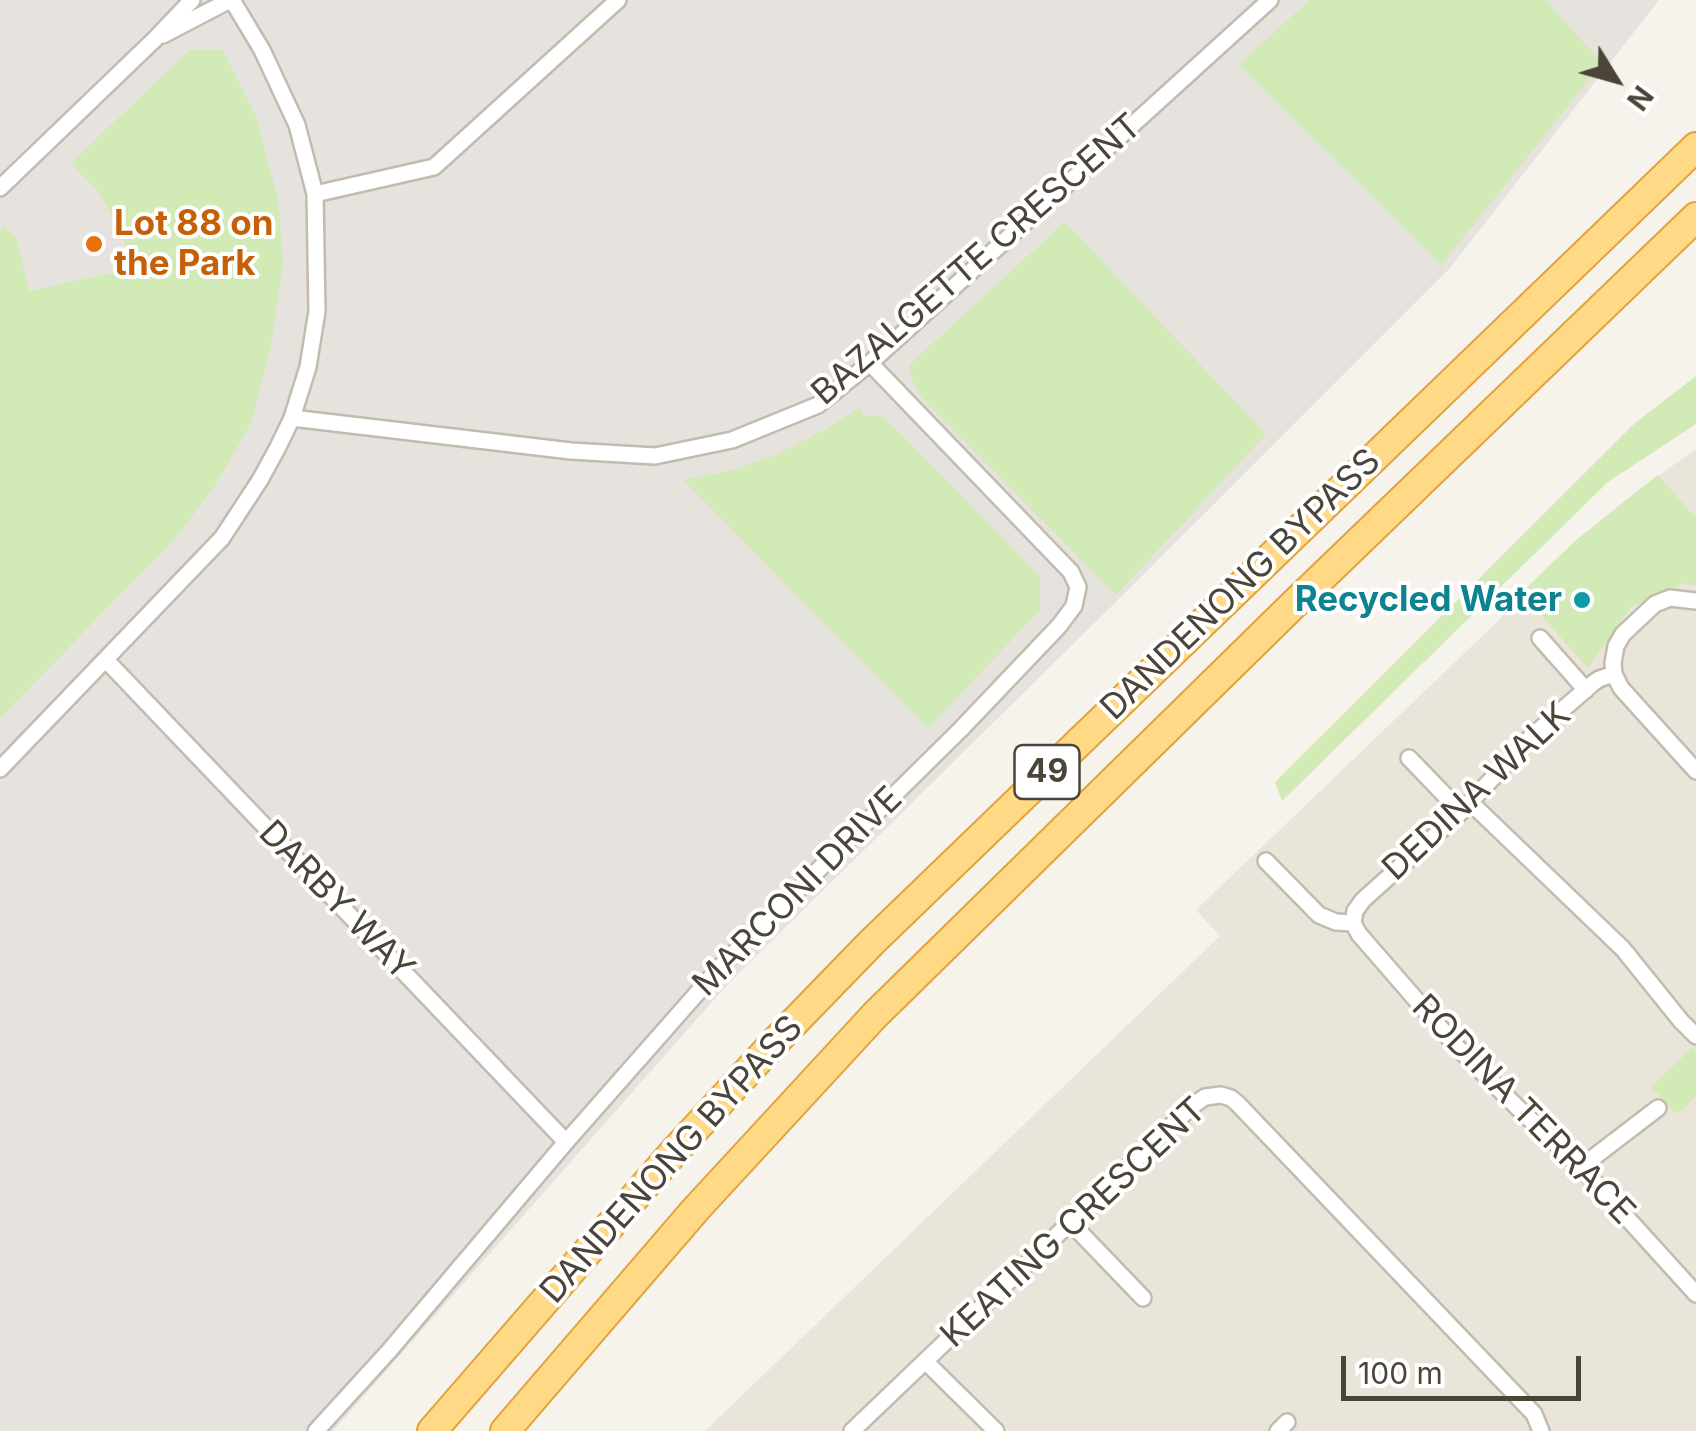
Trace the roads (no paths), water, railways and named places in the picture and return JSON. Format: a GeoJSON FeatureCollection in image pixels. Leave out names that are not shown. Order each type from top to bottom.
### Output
{"type":"FeatureCollection","features":[{"type":"Feature","properties":{"kind":"highway","name":"DANDENONG BYPASS"},"geometry":{"type":"LineString","coordinates":[[432,1431],[695,1128],[872,942],[1696,147]]}},
{"type":"Feature","properties":{"kind":"highway","name":"DANDENONG BYPASS"},"geometry":{"type":"LineString","coordinates":[[505,1431],[696,1209],[874,1015],[1696,216]]}},
{"type":"Feature","properties":{"kind":"street"},"geometry":{"type":"LineString","coordinates":[[0,188],[192,0]]}},
{"type":"Feature","properties":{"kind":"street"},"geometry":{"type":"LineString","coordinates":[[0,768],[222,538],[260,480],[292,418],[308,367],[316,311],[315,194],[298,125],[262,50],[231,0],[155,39]]}},
{"type":"Feature","properties":{"kind":"street"},"geometry":{"type":"LineString","coordinates":[[315,194],[434,166],[618,0]]}},
{"type":"Feature","properties":{"kind":"street","name":"BAZALGETTE CRESCENT"},"geometry":{"type":"LineString","coordinates":[[292,418],[572,451],[655,456],[732,440],[818,405],[870,363],[1270,0]]}},
{"type":"Feature","properties":{"kind":"street","name":"MARCONI DRIVE"},"geometry":{"type":"LineString","coordinates":[[316,1431],[390,1351],[566,1142],[722,966],[962,730],[1074,606],[1078,587],[1071,572],[870,363]]}},
{"type":"Feature","properties":{"kind":"street"},"geometry":{"type":"LineString","coordinates":[[1696,601],[1670,598],[1647,610],[1622,634],[1613,663],[1614,674],[1629,697],[1696,771]]}},
{"type":"Feature","properties":{"kind":"street"},"geometry":{"type":"LineString","coordinates":[[1540,638],[1586,690]]}},
{"type":"Feature","properties":{"kind":"street","name":"DARBY WAY"},"geometry":{"type":"LineString","coordinates":[[106,660],[566,1142]]}},
{"type":"Feature","properties":{"kind":"street","name":"DEDINA WALK"},"geometry":{"type":"LineString","coordinates":[[1353,923],[1363,900],[1466,807],[1530,738],[1599,679],[1614,674]]}},
{"type":"Feature","properties":{"kind":"street"},"geometry":{"type":"LineString","coordinates":[[1409,758],[1623,948],[1696,1036]]}},
{"type":"Feature","properties":{"kind":"street"},"geometry":{"type":"LineString","coordinates":[[1266,860],[1319,915],[1353,923]]}},
{"type":"Feature","properties":{"kind":"street","name":"RODINA TERRACE"},"geometry":{"type":"LineString","coordinates":[[1353,923],[1457,1047],[1582,1167],[1696,1294]]}},
{"type":"Feature","properties":{"kind":"street","name":"KEATING CRESCENT"},"geometry":{"type":"LineString","coordinates":[[852,1431],[1198,1100],[1212,1095],[1230,1098],[1534,1414],[1541,1431]]}},
{"type":"Feature","properties":{"kind":"street"},"geometry":{"type":"LineString","coordinates":[[1582,1167],[1658,1108]]}},
{"type":"Feature","properties":{"kind":"street"},"geometry":{"type":"LineString","coordinates":[[1070,1222],[1143,1298]]}},
{"type":"Feature","properties":{"kind":"street"},"geometry":{"type":"LineString","coordinates":[[925,1361],[996,1431]]}},
{"type":"Feature","properties":{"kind":"place","name":"Lot 88 on the Park"},"geometry":{"type":"Point","coordinates":[94,244]}},
{"type":"Feature","properties":{"kind":"place","name":"Recycled Water"},"geometry":{"type":"Point","coordinates":[1582,600]}}]}
